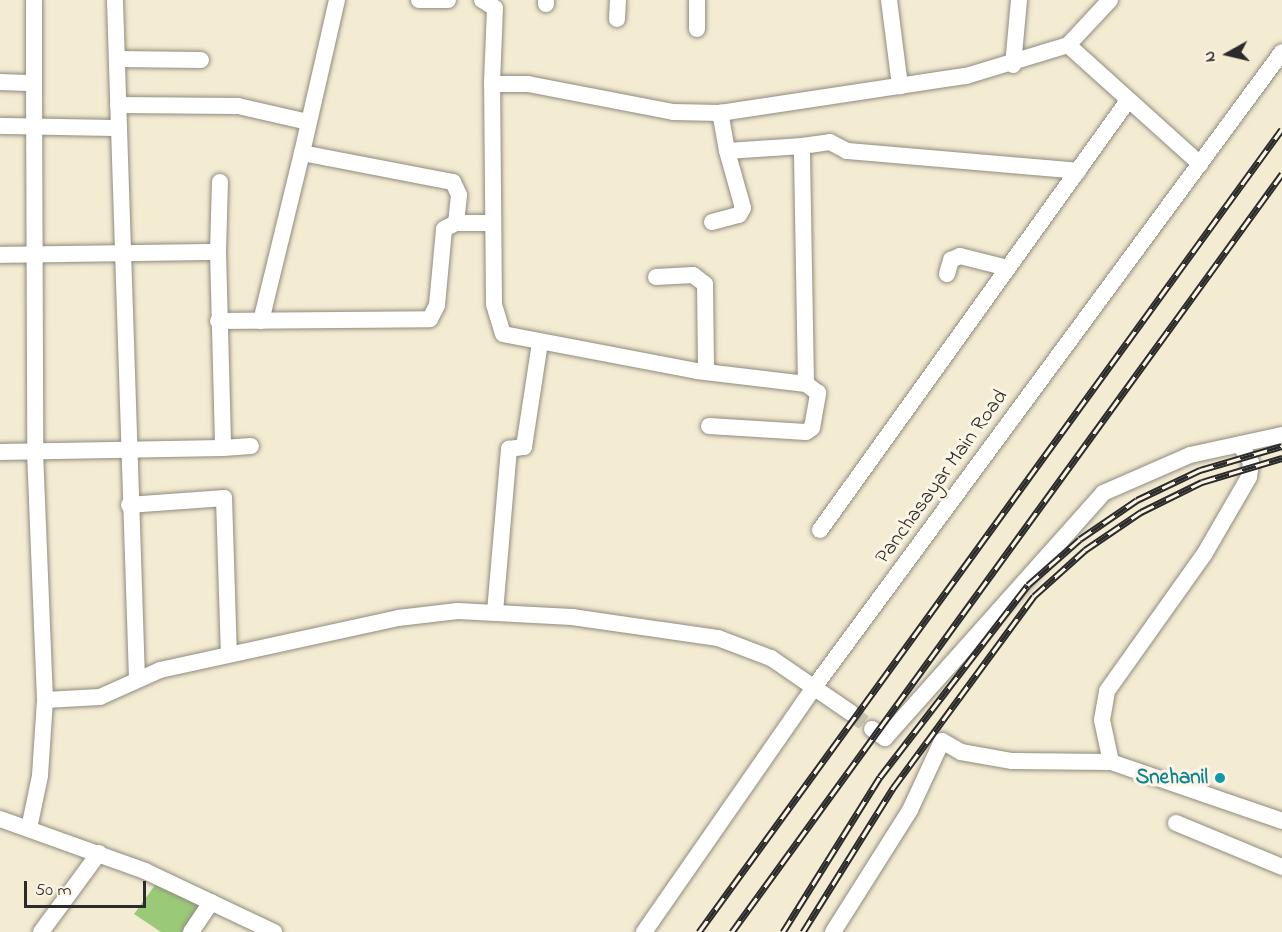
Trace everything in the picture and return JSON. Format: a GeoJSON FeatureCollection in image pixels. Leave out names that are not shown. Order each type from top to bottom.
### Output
{"type":"FeatureCollection","features":[{"type":"Feature","properties":{"kind":"street"},"geometry":{"type":"LineString","coordinates":[[29,828],[44,731],[45,700],[35,451],[34,0]]}},
{"type":"Feature","properties":{"kind":"street"},"geometry":{"type":"LineString","coordinates":[[115,0],[129,505],[137,679]]}},
{"type":"Feature","properties":{"kind":"street"},"geometry":{"type":"LineString","coordinates":[[261,321],[337,0]]}},
{"type":"Feature","properties":{"kind":"street"},"geometry":{"type":"LineString","coordinates":[[419,0],[448,0]]}},
{"type":"Feature","properties":{"kind":"street"},"geometry":{"type":"LineString","coordinates":[[482,0],[495,8],[492,84],[492,223],[497,323],[503,334],[540,343],[706,372],[806,384],[818,393],[812,428],[806,432],[709,426]]}},
{"type":"Feature","properties":{"kind":"street"},"geometry":{"type":"LineString","coordinates":[[617,19],[618,0]]}},
{"type":"Feature","properties":{"kind":"street"},"geometry":{"type":"LineString","coordinates":[[697,29],[698,0]]}},
{"type":"Feature","properties":{"kind":"street"},"geometry":{"type":"LineString","coordinates":[[889,0],[900,86]]}},
{"type":"Feature","properties":{"kind":"street"},"geometry":{"type":"LineString","coordinates":[[1013,65],[1019,0]]}},
{"type":"Feature","properties":{"kind":"street"},"geometry":{"type":"LineString","coordinates":[[492,84],[528,84],[674,112],[720,113],[900,86],[1013,65],[1068,45],[1110,0]]}},
{"type":"Feature","properties":{"kind":"street"},"geometry":{"type":"LineString","coordinates":[[1068,45],[1127,102],[1200,164]]}},
{"type":"Feature","properties":{"kind":"street","name":"Panchasayar Main Road"},"geometry":{"type":"LineString","coordinates":[[644,932],[815,686],[1282,52]]}},
{"type":"Feature","properties":{"kind":"street"},"geometry":{"type":"LineString","coordinates":[[117,59],[201,60]]}},
{"type":"Feature","properties":{"kind":"street"},"geometry":{"type":"LineString","coordinates":[[0,82],[34,83]]}},
{"type":"Feature","properties":{"kind":"street"},"geometry":{"type":"LineString","coordinates":[[820,530],[1127,102]]}},
{"type":"Feature","properties":{"kind":"street"},"geometry":{"type":"LineString","coordinates":[[118,105],[238,106],[308,122]]}},
{"type":"Feature","properties":{"kind":"street"},"geometry":{"type":"LineString","coordinates":[[712,222],[739,215],[743,208],[727,151],[720,113]]}},
{"type":"Feature","properties":{"kind":"street"},"geometry":{"type":"LineString","coordinates":[[0,126],[119,128]]}},
{"type":"Feature","properties":{"kind":"street"},"geometry":{"type":"LineString","coordinates":[[727,151],[830,142],[847,151],[1078,171]]}},
{"type":"Feature","properties":{"kind":"street"},"geometry":{"type":"LineString","coordinates":[[802,146],[806,384]]}},
{"type":"Feature","properties":{"kind":"street"},"geometry":{"type":"LineString","coordinates":[[218,321],[430,319],[437,305],[442,236],[456,223],[459,195],[453,182],[302,153]]}},
{"type":"Feature","properties":{"kind":"street"},"geometry":{"type":"LineString","coordinates":[[220,182],[218,321],[223,448]]}},
{"type":"Feature","properties":{"kind":"street"},"geometry":{"type":"LineString","coordinates":[[456,223],[492,223]]}},
{"type":"Feature","properties":{"kind":"street"},"geometry":{"type":"LineString","coordinates":[[0,255],[218,252]]}},
{"type":"Feature","properties":{"kind":"street"},"geometry":{"type":"LineString","coordinates":[[947,274],[951,260],[960,256],[1006,268]]}},
{"type":"Feature","properties":{"kind":"street"},"geometry":{"type":"LineString","coordinates":[[656,277],[693,275],[705,284],[706,372]]}},
{"type":"Feature","properties":{"kind":"street"},"geometry":{"type":"LineString","coordinates":[[495,612],[509,449],[524,447],[540,343]]}},
{"type":"Feature","properties":{"kind":"street"},"geometry":{"type":"LineString","coordinates":[[872,729],[885,738],[1103,493],[1190,455],[1282,435]]}},
{"type":"Feature","properties":{"kind":"street"},"geometry":{"type":"LineString","coordinates":[[1111,762],[1102,720],[1104,697],[1205,553],[1249,477],[1251,462],[1240,445]]}},
{"type":"Feature","properties":{"kind":"street"},"geometry":{"type":"LineString","coordinates":[[0,452],[251,446]]}},
{"type":"Feature","properties":{"kind":"street"},"geometry":{"type":"LineString","coordinates":[[129,505],[224,498],[229,654]]}},
{"type":"Feature","properties":{"kind":"street"},"geometry":{"type":"LineString","coordinates":[[45,700],[100,697],[137,679],[229,654],[398,618],[495,612],[718,638],[771,658],[815,686],[851,713]]}},
{"type":"Feature","properties":{"kind":"street"},"geometry":{"type":"LineString","coordinates":[[833,932],[910,810],[942,741],[961,752],[1012,761],[1111,762],[1282,821]]}},
{"type":"Feature","properties":{"kind":"street"},"geometry":{"type":"LineString","coordinates":[[0,819],[99,853],[274,932]]}},
{"type":"Feature","properties":{"kind":"street"},"geometry":{"type":"LineString","coordinates":[[1176,823],[1282,867]]}},
{"type":"Feature","properties":{"kind":"street"},"geometry":{"type":"LineString","coordinates":[[41,932],[99,853]]}},
{"type":"Feature","properties":{"kind":"street"},"geometry":{"type":"LineString","coordinates":[[191,932],[212,903]]}},
{"type":"Feature","properties":{"kind":"green space"},"geometry":{"type":"Polygon","coordinates":[[[158,881],[205,903],[182,932],[161,932],[134,914],[158,881]]]}},
{"type":"Feature","properties":{"kind":"tunnel"},"geometry":{"type":"LineString","coordinates":[[851,713],[872,729]]}},
{"type":"Feature","properties":{"kind":"railway"},"geometry":{"type":"LineString","coordinates":[[699,932],[1282,129]]}},
{"type":"Feature","properties":{"kind":"railway"},"geometry":{"type":"LineString","coordinates":[[732,932],[1282,174]]}},
{"type":"Feature","properties":{"kind":"railway"},"geometry":{"type":"LineString","coordinates":[[783,932],[880,777],[1028,585],[1080,539],[1137,500],[1200,470],[1282,446]]}},
{"type":"Feature","properties":{"kind":"railway"},"geometry":{"type":"LineString","coordinates":[[803,932],[893,788],[1034,596],[1085,550],[1141,512],[1202,482],[1282,458]]}},
{"type":"Feature","properties":{"kind":"place","name":"Snehanil"},"geometry":{"type":"Point","coordinates":[1220,778]}}]}
